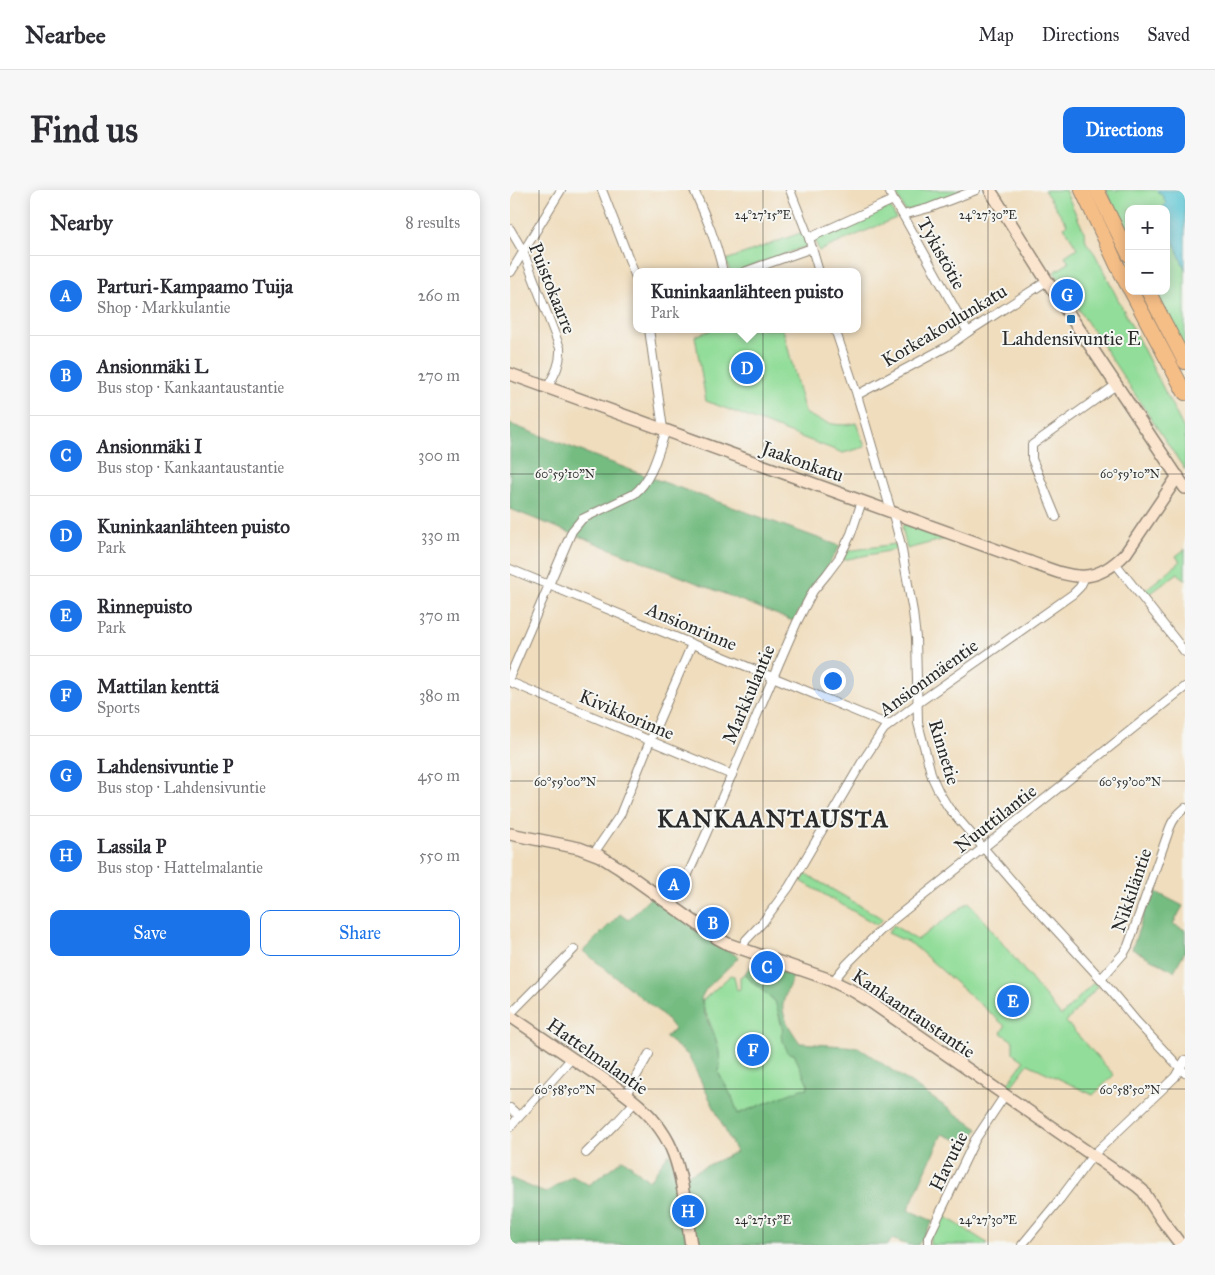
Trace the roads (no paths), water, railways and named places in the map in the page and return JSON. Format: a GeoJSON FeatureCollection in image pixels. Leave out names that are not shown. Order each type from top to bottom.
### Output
{"type":"FeatureCollection","features":[{"type":"Feature","properties":{"kind":"highway"},"geometry":{"type":"LineString","coordinates":[[1082,190],[1125,280]]}},
{"type":"Feature","properties":{"kind":"highway"},"geometry":{"type":"LineString","coordinates":[[1097,190],[1127,250]]}},
{"type":"Feature","properties":{"kind":"highway"},"geometry":{"type":"LineString","coordinates":[[1133,295],[1185,393]]}},
{"type":"Feature","properties":{"kind":"highway"},"geometry":{"type":"LineString","coordinates":[[1150,295],[1185,362]]}},
{"type":"Feature","properties":{"kind":"street"},"geometry":{"type":"LineString","coordinates":[[511,272],[561,190]]}},
{"type":"Feature","properties":{"kind":"street"},"geometry":{"type":"LineString","coordinates":[[602,190],[633,270]]}},
{"type":"Feature","properties":{"kind":"street"},"geometry":{"type":"LineString","coordinates":[[694,190],[709,224],[722,268]]}},
{"type":"Feature","properties":{"kind":"street"},"geometry":{"type":"LineString","coordinates":[[790,190],[809,238],[818,268]]}},
{"type":"Feature","properties":{"kind":"street","name":"Tykistötie"},"geometry":{"type":"LineString","coordinates":[[888,190],[968,332]]}},
{"type":"Feature","properties":{"kind":"street"},"geometry":{"type":"LineString","coordinates":[[903,215],[930,208],[976,190]]}},
{"type":"Feature","properties":{"kind":"street"},"geometry":{"type":"LineString","coordinates":[[990,190],[1047,282],[1185,488]]}},
{"type":"Feature","properties":{"kind":"street"},"geometry":{"type":"LineString","coordinates":[[809,238],[892,200]]}},
{"type":"Feature","properties":{"kind":"street","name":"Puistokaarre"},"geometry":{"type":"LineString","coordinates":[[510,229],[523,251],[560,348],[561,357],[559,364],[547,388]]}},
{"type":"Feature","properties":{"kind":"street"},"geometry":{"type":"LineString","coordinates":[[755,268],[812,248]]}},
{"type":"Feature","properties":{"kind":"street","name":"Korkeakoulunkatu"},"geometry":{"type":"LineString","coordinates":[[857,395],[950,345],[1047,282]]}},
{"type":"Feature","properties":{"kind":"street"},"geometry":{"type":"LineString","coordinates":[[510,676],[572,531],[582,519],[634,494],[649,477],[665,430],[650,333]]}},
{"type":"Feature","properties":{"kind":"street","name":"Rinnetie"},"geometry":{"type":"LineString","coordinates":[[836,333],[857,395],[901,545],[916,638],[918,723],[932,777],[948,807],[983,848],[1101,979],[1137,1022],[1183,1071]]}},
{"type":"Feature","properties":{"kind":"street","name":"Jaakonkatu"},"geometry":{"type":"LineString","coordinates":[[510,374],[1053,570],[1072,576],[1085,577]]}},
{"type":"Feature","properties":{"kind":"street"},"geometry":{"type":"LineString","coordinates":[[1056,517],[1032,459],[1032,445],[1116,385]]}},
{"type":"Feature","properties":{"kind":"street","name":"Ansionmäentie"},"geometry":{"type":"LineString","coordinates":[[742,948],[746,940],[763,922],[788,887],[862,762],[884,729],[1073,594],[1080,587],[1085,577],[1115,563],[1126,553],[1178,476]]}},
{"type":"Feature","properties":{"kind":"street","name":"Markkulantie"},"geometry":{"type":"LineString","coordinates":[[673,906],[797,622],[814,591],[839,558],[851,534],[862,501]]}},
{"type":"Feature","properties":{"kind":"street"},"geometry":{"type":"LineString","coordinates":[[1115,563],[1185,652]]}},
{"type":"Feature","properties":{"kind":"street","name":"Ansionrinne"},"geometry":{"type":"LineString","coordinates":[[510,569],[889,725]]}},
{"type":"Feature","properties":{"kind":"street"},"geometry":{"type":"LineString","coordinates":[[594,853],[620,815],[692,644]]}},
{"type":"Feature","properties":{"kind":"street","name":"Kivikkorinne"},"geometry":{"type":"LineString","coordinates":[[510,682],[732,774]]}},
{"type":"Feature","properties":{"kind":"street","name":"Nuuttilantie"},"geometry":{"type":"LineString","coordinates":[[833,981],[884,927],[1185,687]]}},
{"type":"Feature","properties":{"kind":"street","name":"Nikkiläntie"},"geometry":{"type":"LineString","coordinates":[[1101,979],[1128,946],[1172,821],[1185,808]]}},
{"type":"Feature","properties":{"kind":"street","name":"Kankaantaustantie"},"geometry":{"type":"LineString","coordinates":[[510,834],[579,848],[594,853],[619,868],[728,944],[833,981],[868,1000],[1137,1186],[1143,1191],[1176,1243]]}},
{"type":"Feature","properties":{"kind":"street"},"geometry":{"type":"LineString","coordinates":[[510,1015],[574,949]]}},
{"type":"Feature","properties":{"kind":"street","name":"Hattelmalantie"},"geometry":{"type":"LineString","coordinates":[[510,1015],[630,1098],[659,1126],[674,1154],[681,1181],[690,1245]]}},
{"type":"Feature","properties":{"kind":"street"},"geometry":{"type":"LineString","coordinates":[[586,1153],[630,1098],[649,1054]]}},
{"type":"Feature","properties":{"kind":"street"},"geometry":{"type":"LineString","coordinates":[[510,1127],[572,1058]]}},
{"type":"Feature","properties":{"kind":"street"},"geometry":{"type":"LineString","coordinates":[[1022,1245],[1093,1155],[1183,1071],[1185,1060]]}},
{"type":"Feature","properties":{"kind":"street","name":"Havutie"},"geometry":{"type":"LineString","coordinates":[[928,1245],[928,1238],[975,1140],[1005,1095]]}},
{"type":"Feature","properties":{"kind":"street"},"geometry":{"type":"LineString","coordinates":[[510,1108],[519,1116]]}},
{"type":"Feature","properties":{"kind":"water"},"geometry":{"type":"Polygon","coordinates":[[[1156,190],[1185,190],[1185,269],[1170,233],[1170,205],[1165,205],[1166,203],[1162,195],[1156,190]]]}},
{"type":"Feature","properties":{"kind":"place","name":"Lahdensivuntie P"},"geometry":{"type":"Point","coordinates":[1067,295]}},
{"type":"Feature","properties":{"kind":"place","name":"Lahdensivuntie E"},"geometry":{"type":"Point","coordinates":[1071,319]}},
{"type":"Feature","properties":{"kind":"place","name":"Kuninkaanlähteen puisto"},"geometry":{"type":"Point","coordinates":[747,368]}},
{"type":"Feature","properties":{"kind":"place","name":"Parturi-Kampaamo Tuija"},"geometry":{"type":"Point","coordinates":[674,884]}},
{"type":"Feature","properties":{"kind":"place","name":"Ansionmäki L"},"geometry":{"type":"Point","coordinates":[713,923]}},
{"type":"Feature","properties":{"kind":"place","name":"Ansionmäki I"},"geometry":{"type":"Point","coordinates":[767,967]}},
{"type":"Feature","properties":{"kind":"place","name":"Rinnepuisto"},"geometry":{"type":"Point","coordinates":[1013,1001]}},
{"type":"Feature","properties":{"kind":"place","name":"Mattilan kenttä"},"geometry":{"type":"Point","coordinates":[753,1050]}},
{"type":"Feature","properties":{"kind":"place","name":"Lassila P"},"geometry":{"type":"Point","coordinates":[688,1211]}},
{"type":"Feature","properties":{"kind":"district","name":"KANKAANTAUSTA"},"geometry":{"type":"Point","coordinates":[773,819]}}]}
